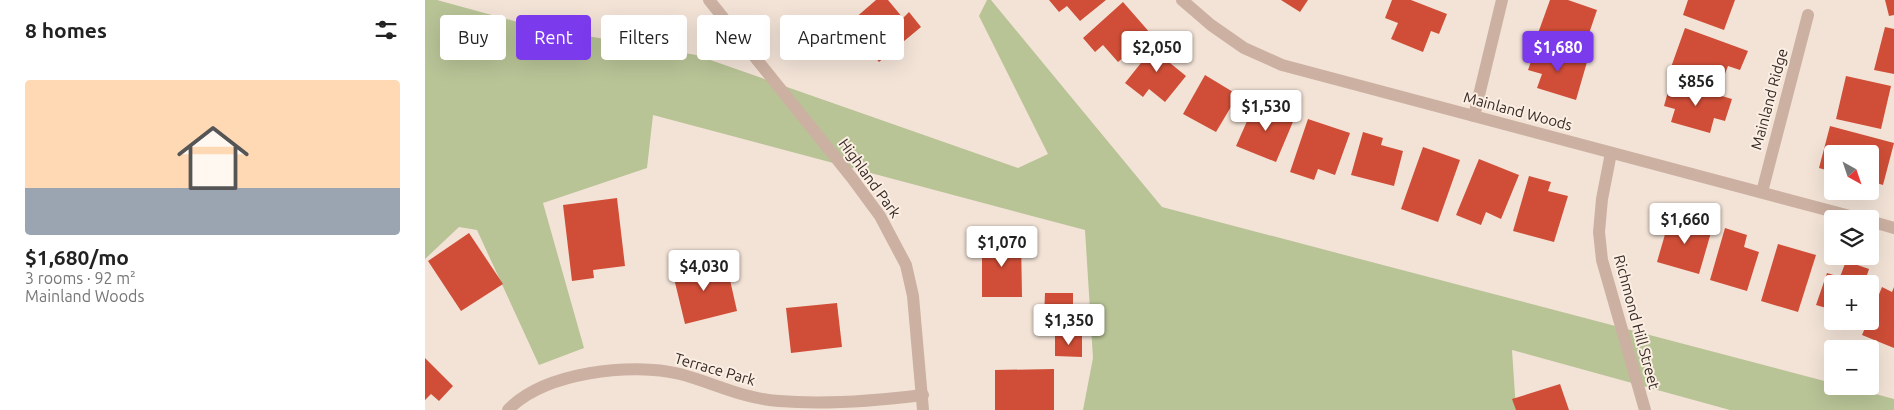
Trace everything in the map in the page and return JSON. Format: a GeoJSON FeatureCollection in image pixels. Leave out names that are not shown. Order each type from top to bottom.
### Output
{"type":"FeatureCollection","features":[{"type":"Feature","properties":{"kind":"street","name":"Highland Park"},"geometry":{"type":"LineString","coordinates":[[709,0],[852,178],[880,216],[906,265],[913,296],[923,410]]}},
{"type":"Feature","properties":{"kind":"street","name":"Mainland Woods"},"geometry":{"type":"LineString","coordinates":[[1182,0],[1211,25],[1244,48],[1282,65],[1828,210]]}},
{"type":"Feature","properties":{"kind":"street"},"geometry":{"type":"LineString","coordinates":[[1474,116],[1502,0]]}},
{"type":"Feature","properties":{"kind":"street","name":"Mainland Ridge"},"geometry":{"type":"LineString","coordinates":[[1762,192],[1808,15]]}},
{"type":"Feature","properties":{"kind":"street","name":"Richmond Hill Street"},"geometry":{"type":"LineString","coordinates":[[1611,153],[1601,207],[1599,232],[1602,260],[1645,410]]}},
{"type":"Feature","properties":{"kind":"street"},"geometry":{"type":"LineString","coordinates":[[1879,224],[1894,228]]}},
{"type":"Feature","properties":{"kind":"street","name":"Terrace Park"},"geometry":{"type":"LineString","coordinates":[[508,410],[530,394],[555,383],[608,370],[633,368],[678,374],[754,398],[778,401],[860,402],[923,395]]}},
{"type":"Feature","properties":{"kind":"green space"},"geometry":{"type":"Polygon","coordinates":[[[425,0],[437,0],[492,15],[440,15],[440,60],[506,60],[506,19],[516,22],[516,60],[591,60],[591,37],[601,38],[601,60],[687,60],[687,53],[696,55],[697,60],[710,60],[1018,168],[1048,154],[979,16],[987,0],[991,0],[1162,207],[1824,381],[1824,395],[1879,395],[1894,399],[1894,410],[1730,410],[1512,350],[1516,410],[1083,410],[1093,358],[1085,230],[653,115],[647,168],[543,203],[584,348],[539,365],[477,230],[459,227],[425,259],[425,0]]]}},
{"type":"Feature","properties":{"kind":"building"},"geometry":{"type":"Polygon","coordinates":[[[876,0],[888,0],[900,15],[859,15],[876,0]]]}},
{"type":"Feature","properties":{"kind":"building"},"geometry":{"type":"Polygon","coordinates":[[[1049,0],[1106,0],[1080,21],[1067,6],[1059,12],[1049,0]]]}},
{"type":"Feature","properties":{"kind":"building"},"geometry":{"type":"Polygon","coordinates":[[[1281,0],[1308,0],[1300,12],[1281,0]]]}},
{"type":"Feature","properties":{"kind":"building"},"geometry":{"type":"Polygon","coordinates":[[[1392,0],[1411,0],[1447,14],[1439,34],[1431,31],[1423,52],[1391,39],[1398,23],[1385,18],[1392,0]]]}},
{"type":"Feature","properties":{"kind":"building"},"geometry":{"type":"Polygon","coordinates":[[[1550,0],[1568,0],[1597,10],[1583,51],[1537,36],[1550,0]]]}},
{"type":"Feature","properties":{"kind":"building"},"geometry":{"type":"Polygon","coordinates":[[[1688,0],[1735,0],[1724,30],[1683,15],[1688,0]]]}},
{"type":"Feature","properties":{"kind":"building"},"geometry":{"type":"Polygon","coordinates":[[[1885,0],[1894,0],[1894,15],[1889,16],[1885,0]]]}},
{"type":"Feature","properties":{"kind":"building"},"geometry":{"type":"Polygon","coordinates":[[[1123,2],[1151,34],[1118,62],[1103,45],[1095,52],[1083,38],[1123,2]]]}},
{"type":"Feature","properties":{"kind":"building"},"geometry":{"type":"Polygon","coordinates":[[[909,12],[921,27],[904,41],[904,17],[909,12]]]}},
{"type":"Feature","properties":{"kind":"building"},"geometry":{"type":"Polygon","coordinates":[[[1885,27],[1894,29],[1894,74],[1874,70],[1885,27]]]}},
{"type":"Feature","properties":{"kind":"building"},"geometry":{"type":"Polygon","coordinates":[[[1685,28],[1748,51],[1740,70],[1728,66],[1719,89],[1670,70],[1685,28]]]}},
{"type":"Feature","properties":{"kind":"building"},"geometry":{"type":"Polygon","coordinates":[[[1160,39],[1178,53],[1170,63],[1186,76],[1165,102],[1149,89],[1143,97],[1125,83],[1160,39]]]}},
{"type":"Feature","properties":{"kind":"building"},"geometry":{"type":"Polygon","coordinates":[[[1536,47],[1587,62],[1576,100],[1537,88],[1542,74],[1528,70],[1536,47]]]}},
{"type":"Feature","properties":{"kind":"building"},"geometry":{"type":"Polygon","coordinates":[[[1205,75],[1238,95],[1216,132],[1183,114],[1205,75]]]}},
{"type":"Feature","properties":{"kind":"building"},"geometry":{"type":"Polygon","coordinates":[[[1846,76],[1891,86],[1881,129],[1836,119],[1846,76]]]}},
{"type":"Feature","properties":{"kind":"building"},"geometry":{"type":"Polygon","coordinates":[[[1671,81],[1732,99],[1725,121],[1714,118],[1710,133],[1671,122],[1675,109],[1664,106],[1671,81]]]}},
{"type":"Feature","properties":{"kind":"building"},"geometry":{"type":"Polygon","coordinates":[[[1256,101],[1295,117],[1276,162],[1236,146],[1256,101]]]}},
{"type":"Feature","properties":{"kind":"building"},"geometry":{"type":"Polygon","coordinates":[[[1308,119],[1350,133],[1335,175],[1318,169],[1314,180],[1290,172],[1308,119]]]}},
{"type":"Feature","properties":{"kind":"building"},"geometry":{"type":"Polygon","coordinates":[[[1830,126],[1894,143],[1883,185],[1879,184],[1879,145],[1825,145],[1830,126]]]}},
{"type":"Feature","properties":{"kind":"building"},"geometry":{"type":"Polygon","coordinates":[[[1363,132],[1383,138],[1381,145],[1403,151],[1394,186],[1351,175],[1363,132]]]}},
{"type":"Feature","properties":{"kind":"building"},"geometry":{"type":"Polygon","coordinates":[[[1423,147],[1460,160],[1438,222],[1401,209],[1423,147]]]}},
{"type":"Feature","properties":{"kind":"building"},"geometry":{"type":"Polygon","coordinates":[[[1824,149],[1824,169],[1819,168],[1824,149]]]}},
{"type":"Feature","properties":{"kind":"building"},"geometry":{"type":"Polygon","coordinates":[[[1479,159],[1519,175],[1501,219],[1486,212],[1481,225],[1456,215],[1479,159]]]}},
{"type":"Feature","properties":{"kind":"building"},"geometry":{"type":"Polygon","coordinates":[[[1529,176],[1551,182],[1548,191],[1568,196],[1554,242],[1513,231],[1529,176]]]}},
{"type":"Feature","properties":{"kind":"building"},"geometry":{"type":"Polygon","coordinates":[[[617,198],[625,266],[593,270],[594,278],[572,281],[563,205],[617,198]]]}},
{"type":"Feature","properties":{"kind":"building"},"geometry":{"type":"Polygon","coordinates":[[[1670,217],[1712,229],[1699,274],[1657,262],[1670,217]]]}},
{"type":"Feature","properties":{"kind":"building"},"geometry":{"type":"Polygon","coordinates":[[[1725,228],[1747,235],[1744,247],[1759,252],[1747,291],[1710,280],[1725,228]]]}},
{"type":"Feature","properties":{"kind":"building"},"geometry":{"type":"Polygon","coordinates":[[[469,233],[503,284],[461,311],[428,261],[469,233]]]}},
{"type":"Feature","properties":{"kind":"building"},"geometry":{"type":"Polygon","coordinates":[[[982,239],[1021,239],[1022,297],[982,297],[982,239]]]}},
{"type":"Feature","properties":{"kind":"building"},"geometry":{"type":"Polygon","coordinates":[[[1778,244],[1816,255],[1798,312],[1761,301],[1778,244]]]}},
{"type":"Feature","properties":{"kind":"building"},"geometry":{"type":"Polygon","coordinates":[[[726,262],[737,311],[685,324],[672,270],[700,263],[701,268],[726,262]]]}},
{"type":"Feature","properties":{"kind":"building"},"geometry":{"type":"Polygon","coordinates":[[[1844,265],[1858,265],[1869,269],[1867,275],[1841,275],[1844,265]]]}},
{"type":"Feature","properties":{"kind":"building"},"geometry":{"type":"Polygon","coordinates":[[[1824,282],[1824,307],[1816,305],[1824,282]]]}},
{"type":"Feature","properties":{"kind":"building"},"geometry":{"type":"Polygon","coordinates":[[[1882,287],[1892,292],[1894,287],[1894,348],[1879,342],[1879,340],[1862,335],[1864,330],[1879,330],[1879,294],[1882,287]]]}},
{"type":"Feature","properties":{"kind":"building"},"geometry":{"type":"Polygon","coordinates":[[[1045,293],[1073,293],[1073,317],[1044,317],[1045,293]]]}},
{"type":"Feature","properties":{"kind":"building"},"geometry":{"type":"Polygon","coordinates":[[[837,303],[842,347],[791,353],[786,308],[837,303]]]}},
{"type":"Feature","properties":{"kind":"building"},"geometry":{"type":"Polygon","coordinates":[[[1055,334],[1082,335],[1082,357],[1055,356],[1055,334]]]}},
{"type":"Feature","properties":{"kind":"building"},"geometry":{"type":"Polygon","coordinates":[[[425,358],[453,386],[439,401],[431,394],[425,400],[425,358]]]}},
{"type":"Feature","properties":{"kind":"building"},"geometry":{"type":"Polygon","coordinates":[[[1054,369],[1054,410],[995,410],[995,370],[1054,369]]]}},
{"type":"Feature","properties":{"kind":"building"},"geometry":{"type":"Polygon","coordinates":[[[1560,384],[1569,410],[1516,410],[1512,399],[1560,384]]]}}]}
